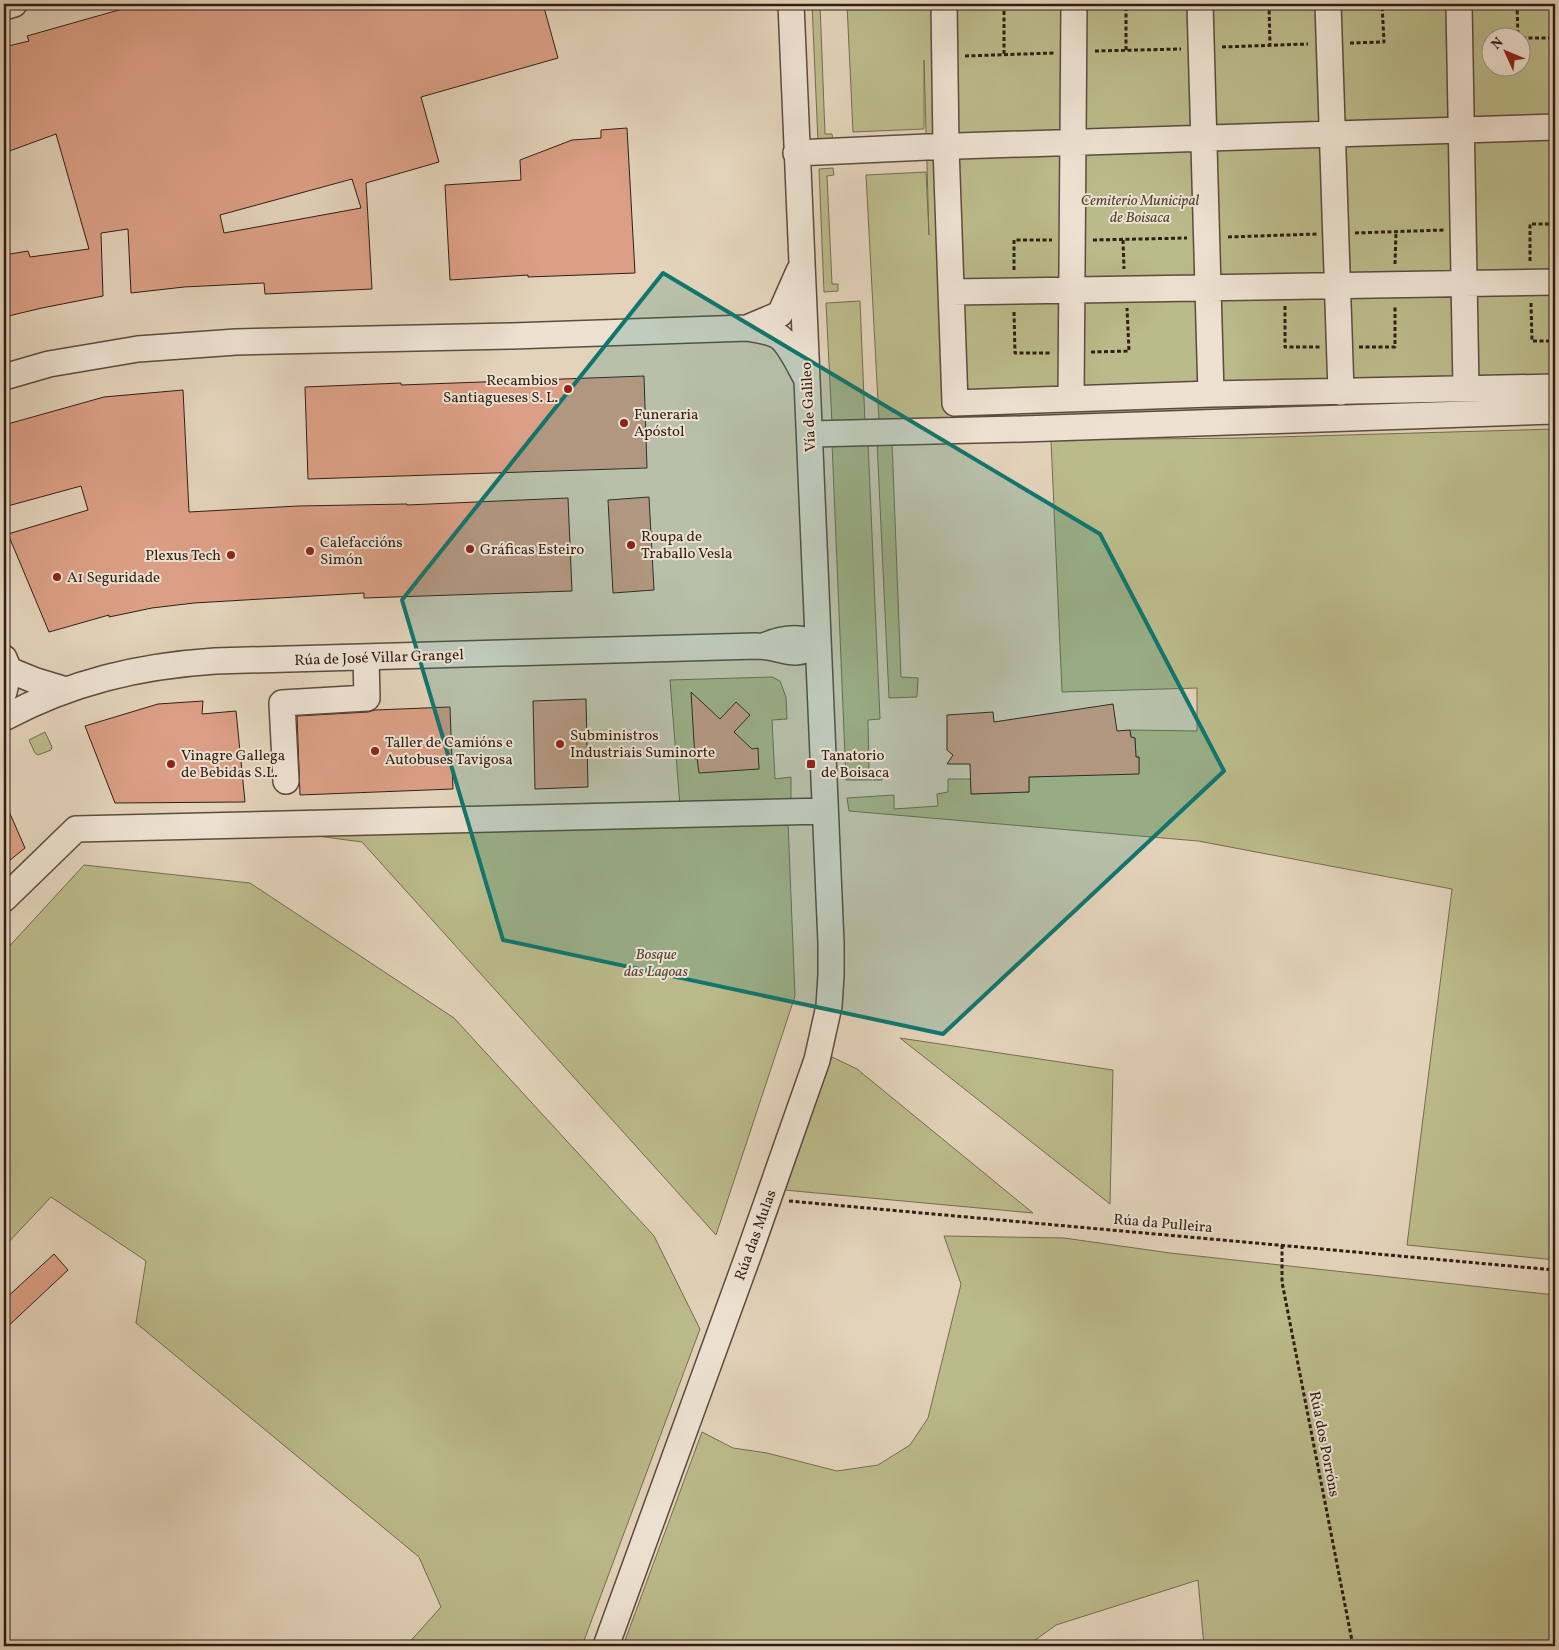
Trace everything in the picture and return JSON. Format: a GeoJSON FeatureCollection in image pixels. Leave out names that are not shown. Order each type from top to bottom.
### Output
{"type":"FeatureCollection","features":[{"type":"Feature","properties":{"kind":"street"},"geometry":{"type":"LineString","coordinates":[[4,7],[14,4]]}},
{"type":"Feature","properties":{"kind":"street","name":"Vía de Galileo"},"geometry":{"type":"LineString","coordinates":[[791,4],[801,268],[787,319],[804,341],[810,434],[825,811]]}},
{"type":"Feature","properties":{"kind":"street"},"geometry":{"type":"LineString","coordinates":[[944,4],[946,147],[955,402],[1211,394],[1555,387]]}},
{"type":"Feature","properties":{"kind":"street"},"geometry":{"type":"LineString","coordinates":[[1071,399],[1074,4]]}},
{"type":"Feature","properties":{"kind":"street"},"geometry":{"type":"LineString","coordinates":[[1200,4],[1211,394]]}},
{"type":"Feature","properties":{"kind":"street"},"geometry":{"type":"LineString","coordinates":[[1328,4],[1341,392]]}},
{"type":"Feature","properties":{"kind":"street"},"geometry":{"type":"LineString","coordinates":[[1459,4],[1466,388]]}},
{"type":"Feature","properties":{"kind":"street"},"geometry":{"type":"LineString","coordinates":[[796,153],[1555,127]]}},
{"type":"Feature","properties":{"kind":"street"},"geometry":{"type":"LineString","coordinates":[[951,292],[1555,282]]}},
{"type":"Feature","properties":{"kind":"street"},"geometry":{"type":"LineString","coordinates":[[4,377],[49,364],[138,349],[236,342],[512,336],[747,328],[770,333],[787,319]]}},
{"type":"Feature","properties":{"kind":"street"},"geometry":{"type":"LineString","coordinates":[[787,319],[793,341],[804,341]]}},
{"type":"Feature","properties":{"kind":"street"},"geometry":{"type":"LineString","coordinates":[[787,319],[794,356],[806,378]]}},
{"type":"Feature","properties":{"kind":"street"},"geometry":{"type":"LineString","coordinates":[[810,434],[1032,429],[1555,411]]}},
{"type":"Feature","properties":{"kind":"street","name":"Rúa de José Villar Grangel"},"geometry":{"type":"LineString","coordinates":[[764,646],[795,628],[817,601]]}},
{"type":"Feature","properties":{"kind":"street","name":"Rúa de José Villar Grangel"},"geometry":{"type":"LineString","coordinates":[[14,712],[66,690],[111,676],[178,664],[215,661],[764,646],[796,653],[806,651],[818,645]]}},
{"type":"Feature","properties":{"kind":"street","name":"Rúa de José Villar Grangel"},"geometry":{"type":"LineString","coordinates":[[764,646],[783,655],[802,670],[820,693]]}},
{"type":"Feature","properties":{"kind":"street"},"geometry":{"type":"LineString","coordinates":[[286,781],[282,703],[368,698],[366,657]]}},
{"type":"Feature","properties":{"kind":"street"},"geometry":{"type":"LineString","coordinates":[[14,712],[13,694],[8,675],[66,690]]}},
{"type":"Feature","properties":{"kind":"street"},"geometry":{"type":"LineString","coordinates":[[4,899],[76,829],[825,811]]}},
{"type":"Feature","properties":{"kind":"street","name":"Rúa das Mulas"},"geometry":{"type":"LineString","coordinates":[[606,1646],[768,1199],[816,1060],[828,1006],[832,975],[825,811]]}},
{"type":"Feature","properties":{"kind":"path"},"geometry":{"type":"LineString","coordinates":[[1004,4],[1004,54]]}},
{"type":"Feature","properties":{"kind":"path"},"geometry":{"type":"LineString","coordinates":[[1126,4],[1126,50]]}},
{"type":"Feature","properties":{"kind":"path"},"geometry":{"type":"LineString","coordinates":[[1269,4],[1270,46]]}},
{"type":"Feature","properties":{"kind":"path"},"geometry":{"type":"LineString","coordinates":[[944,56],[1384,42],[1382,4]]}},
{"type":"Feature","properties":{"kind":"path"},"geometry":{"type":"LineString","coordinates":[[1518,4],[1519,28]]}},
{"type":"Feature","properties":{"kind":"path"},"geometry":{"type":"LineString","coordinates":[[1532,38],[1555,38]]}},
{"type":"Feature","properties":{"kind":"path"},"geometry":{"type":"LineString","coordinates":[[1530,224],[1555,224]]}},
{"type":"Feature","properties":{"kind":"path"},"geometry":{"type":"LineString","coordinates":[[1123,240],[1463,230]]}},
{"type":"Feature","properties":{"kind":"path"},"geometry":{"type":"LineString","coordinates":[[1532,341],[1555,341]]}},
{"type":"Feature","properties":{"kind":"path","name":"Rúa da Pulleira"},"geometry":{"type":"LineString","coordinates":[[768,1199],[1555,1270]]}},
{"type":"Feature","properties":{"kind":"path","name":"Rúa dos Porróns"},"geometry":{"type":"LineString","coordinates":[[1282,1245],[1282,1282],[1353,1646]]}},
{"type":"Feature","properties":{"kind":"highlighted area"},"geometry":{"type":"Polygon","coordinates":[[[663,273],[1100,534],[1224,771],[943,1034],[503,940],[402,600],[663,273]]]}},
{"type":"Feature","properties":{"kind":"green space"},"geometry":{"type":"Polygon","coordinates":[[[812,4],[820,4],[825,134],[832,134],[833,141],[818,142],[812,4]]]}},
{"type":"Feature","properties":{"kind":"green space","name":"Cemiterio Municipal de Boisaca"},"geometry":{"type":"Polygon","coordinates":[[[847,4],[1555,4],[1555,404],[879,421],[866,175],[926,172],[929,235],[924,60],[924,129],[853,132],[847,4]]]}},
{"type":"Feature","properties":{"kind":"green space"},"geometry":{"type":"Polygon","coordinates":[[[833,168],[834,175],[827,176],[832,284],[838,284],[838,291],[824,292],[819,169],[833,168]]]}},
{"type":"Feature","properties":{"kind":"green space"},"geometry":{"type":"Polygon","coordinates":[[[860,301],[865,423],[832,424],[826,303],[860,301]]]}},
{"type":"Feature","properties":{"kind":"green space"},"geometry":{"type":"Polygon","coordinates":[[[1555,429],[1555,1260],[1407,1245],[1452,889],[1198,841],[849,811],[847,798],[894,795],[894,809],[938,806],[937,794],[948,792],[948,779],[971,779],[972,794],[1029,792],[1029,777],[1139,773],[1139,757],[1136,757],[1135,738],[1131,737],[1130,730],[1197,731],[1197,688],[1062,692],[1051,440],[1242,438],[1555,429]]]}},
{"type":"Feature","properties":{"kind":"green space"},"geometry":{"type":"Polygon","coordinates":[[[877,441],[892,441],[901,677],[918,678],[917,697],[889,698],[877,441]]]}},
{"type":"Feature","properties":{"kind":"green space"},"geometry":{"type":"Polygon","coordinates":[[[868,442],[880,719],[868,720],[869,772],[883,772],[882,780],[846,780],[832,443],[868,442]]]}},
{"type":"Feature","properties":{"kind":"green space"},"geometry":{"type":"Polygon","coordinates":[[[772,677],[780,681],[786,697],[787,719],[772,720],[775,779],[791,777],[791,805],[680,806],[670,680],[772,677]]]}},
{"type":"Feature","properties":{"kind":"green space"},"geometry":{"type":"Polygon","coordinates":[[[45,732],[52,747],[51,750],[38,755],[35,753],[29,740],[45,732]]]}},
{"type":"Feature","properties":{"kind":"green space","name":"Bosque das Lagoas"},"geometry":{"type":"Polygon","coordinates":[[[788,822],[795,996],[716,1235],[362,842],[280,831],[788,822]]]}},
{"type":"Feature","properties":{"kind":"green space"},"geometry":{"type":"Polygon","coordinates":[[[84,865],[250,883],[454,1018],[654,1236],[700,1329],[582,1646],[406,1646],[441,1607],[419,1557],[136,1323],[146,1261],[51,1197],[4,1247],[4,952],[84,865]]]}},
{"type":"Feature","properties":{"kind":"green space"},"geometry":{"type":"Polygon","coordinates":[[[900,1038],[1113,1070],[1110,1204],[900,1038]]]}},
{"type":"Feature","properties":{"kind":"green space"},"geometry":{"type":"Polygon","coordinates":[[[832,1057],[857,1069],[1033,1213],[784,1190],[832,1057]]]}},
{"type":"Feature","properties":{"kind":"green space"},"geometry":{"type":"Polygon","coordinates":[[[944,1236],[1064,1238],[1170,1253],[1555,1295],[1555,1646],[1204,1646],[1198,1580],[1056,1625],[1027,1646],[623,1646],[702,1432],[733,1448],[767,1453],[837,1471],[878,1465],[910,1445],[928,1418],[961,1284],[944,1236]]]}},
{"type":"Feature","properties":{"kind":"building"},"geometry":{"type":"Polygon","coordinates":[[[140,4],[543,4],[558,58],[421,97],[439,162],[366,183],[372,289],[265,294],[264,283],[184,287],[131,293],[128,229],[101,233],[103,296],[4,317],[4,255],[28,251],[30,257],[89,249],[56,134],[4,153],[4,47],[29,41],[27,36],[140,4]],[[352,179],[220,215],[224,233],[361,208],[352,179]]]}},
{"type":"Feature","properties":{"kind":"building"},"geometry":{"type":"Polygon","coordinates":[[[627,128],[635,273],[528,277],[528,275],[450,280],[445,185],[521,180],[520,160],[572,140],[601,138],[601,130],[627,128]]]}},
{"type":"Feature","properties":{"kind":"building"},"geometry":{"type":"Polygon","coordinates":[[[644,376],[647,468],[308,479],[305,387],[644,376]]]}},
{"type":"Feature","properties":{"kind":"building"},"geometry":{"type":"Polygon","coordinates":[[[183,390],[189,512],[298,506],[407,505],[568,498],[572,591],[364,598],[364,593],[194,603],[152,608],[109,617],[109,615],[49,632],[8,534],[88,510],[81,486],[4,507],[4,425],[104,397],[183,390]]]}},
{"type":"Feature","properties":{"kind":"building","name":"Roupa de Traballo Vesla"},"geometry":{"type":"Polygon","coordinates":[[[649,497],[654,590],[613,593],[608,500],[649,497]]]}},
{"type":"Feature","properties":{"kind":"building"},"geometry":{"type":"Polygon","coordinates":[[[691,692],[720,719],[736,702],[750,715],[734,732],[752,749],[758,748],[759,769],[699,773],[697,758],[695,759],[691,692]]]}},
{"type":"Feature","properties":{"kind":"building","name":"Subministros Industriais Suminorte"},"geometry":{"type":"Polygon","coordinates":[[[586,699],[588,787],[535,789],[533,701],[586,699]]]}},
{"type":"Feature","properties":{"kind":"building","name":"Vinagre Gallega de Bebidas S.L."},"geometry":{"type":"Polygon","coordinates":[[[203,701],[202,714],[236,711],[245,802],[115,803],[85,726],[158,704],[203,701]]]}},
{"type":"Feature","properties":{"kind":"building"},"geometry":{"type":"Polygon","coordinates":[[[1113,704],[1117,731],[1130,730],[1131,737],[1135,738],[1136,757],[1139,757],[1139,774],[1029,777],[1029,792],[971,794],[970,764],[947,764],[953,755],[947,750],[947,715],[993,712],[994,722],[1113,704]]]}},
{"type":"Feature","properties":{"kind":"building","name":"Taller de Camións e Autobuses Tavigosa"},"geometry":{"type":"Polygon","coordinates":[[[450,707],[453,789],[300,795],[297,716],[450,707]]]}},
{"type":"Feature","properties":{"kind":"building"},"geometry":{"type":"Polygon","coordinates":[[[4,800],[25,848],[4,865],[4,800]]]}},
{"type":"Feature","properties":{"kind":"building"},"geometry":{"type":"Polygon","coordinates":[[[54,1254],[68,1270],[4,1330],[4,1300],[54,1254]]]}},
{"type":"Feature","properties":{"kind":"place","name":"Recambios Santiagueses S. L."},"geometry":{"type":"Point","coordinates":[568,389]}},
{"type":"Feature","properties":{"kind":"place","name":"Funeraria Apóstol"},"geometry":{"type":"Point","coordinates":[624,423]}},
{"type":"Feature","properties":{"kind":"place","name":"Roupa de Traballo Vesla"},"geometry":{"type":"Point","coordinates":[631,545]}},
{"type":"Feature","properties":{"kind":"place","name":"Gráficas Esteiro"},"geometry":{"type":"Point","coordinates":[470,549]}},
{"type":"Feature","properties":{"kind":"place","name":"Calefaccións Simón"},"geometry":{"type":"Point","coordinates":[310,551]}},
{"type":"Feature","properties":{"kind":"place","name":"Plexus Tech"},"geometry":{"type":"Point","coordinates":[231,555]}},
{"type":"Feature","properties":{"kind":"place","name":"A1 Seguridade"},"geometry":{"type":"Point","coordinates":[57,577]}},
{"type":"Feature","properties":{"kind":"place","name":"Subministros Industriais Suminorte"},"geometry":{"type":"Point","coordinates":[560,744]}},
{"type":"Feature","properties":{"kind":"place","name":"Taller de Camións e Autobuses Tavigosa"},"geometry":{"type":"Point","coordinates":[375,751]}},
{"type":"Feature","properties":{"kind":"place","name":"Vinagre Gallega de Bebidas S.L."},"geometry":{"type":"Point","coordinates":[171,764]}},
{"type":"Feature","properties":{"kind":"place","name":"Tanatorio de Boisaca"},"geometry":{"type":"Point","coordinates":[811,764]}}]}
